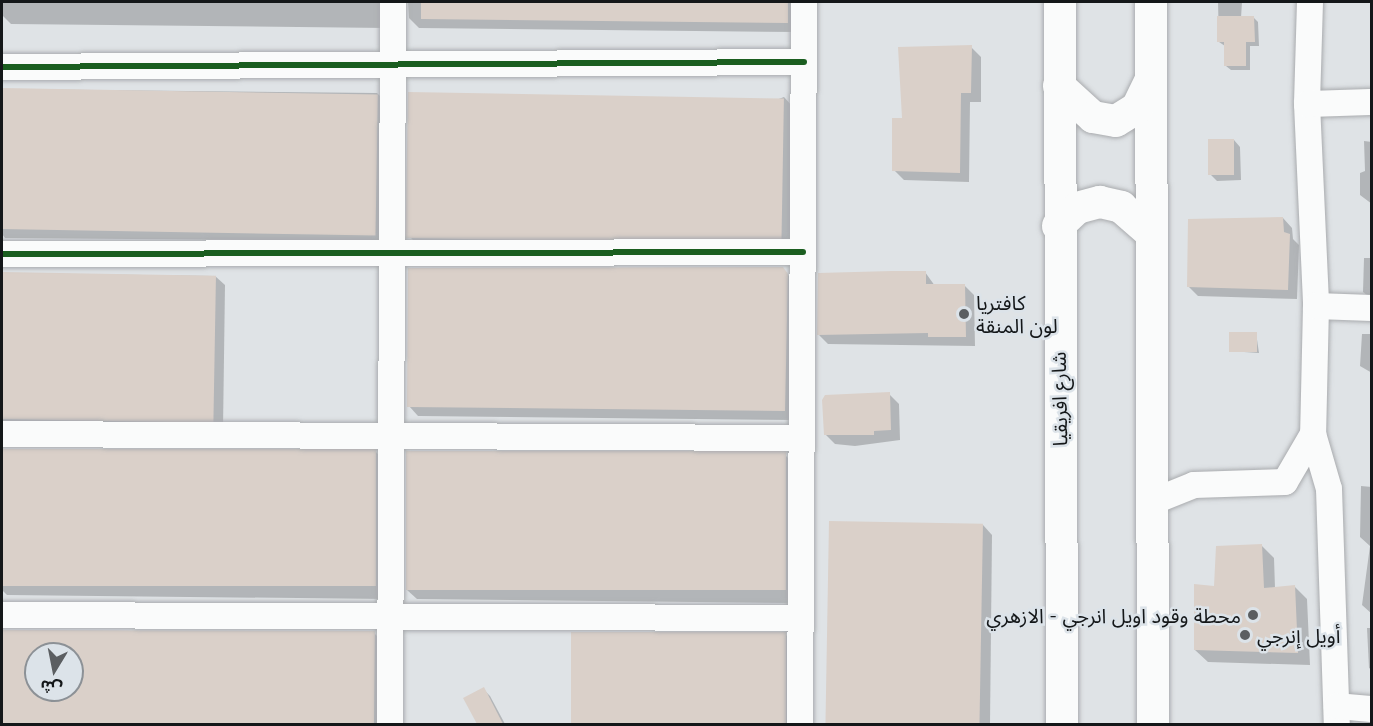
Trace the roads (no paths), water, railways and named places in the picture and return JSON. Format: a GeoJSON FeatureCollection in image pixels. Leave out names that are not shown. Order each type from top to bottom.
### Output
{"type":"FeatureCollection","features":[{"type":"Feature","properties":{"kind":"street"},"geometry":{"type":"LineString","coordinates":[[390,724],[393,2]]}},
{"type":"Feature","properties":{"kind":"street"},"geometry":{"type":"LineString","coordinates":[[800,724],[804,2]]}},
{"type":"Feature","properties":{"kind":"street","name":"شارع افريقيا"},"geometry":{"type":"LineString","coordinates":[[1060,2],[1058,226],[1062,724]]}},
{"type":"Feature","properties":{"kind":"street"},"geometry":{"type":"LineString","coordinates":[[1151,2],[1153,724]]}},
{"type":"Feature","properties":{"kind":"street"},"geometry":{"type":"LineString","coordinates":[[1310,2],[1307,104],[1316,306],[1313,434],[1329,489],[1337,715],[1371,709]]}},
{"type":"Feature","properties":{"kind":"street"},"geometry":{"type":"LineString","coordinates":[[2,66],[393,66],[804,62]]}},
{"type":"Feature","properties":{"kind":"street"},"geometry":{"type":"LineString","coordinates":[[1059,86],[1093,117],[1116,121],[1137,108],[1150,81]]}},
{"type":"Feature","properties":{"kind":"street"},"geometry":{"type":"LineString","coordinates":[[1307,104],[1371,102]]}},
{"type":"Feature","properties":{"kind":"street"},"geometry":{"type":"LineString","coordinates":[[1058,226],[1077,208],[1100,202],[1121,207],[1150,232]]}},
{"type":"Feature","properties":{"kind":"street"},"geometry":{"type":"LineString","coordinates":[[2,254],[803,252]]}},
{"type":"Feature","properties":{"kind":"street"},"geometry":{"type":"LineString","coordinates":[[1316,306],[1371,308]]}},
{"type":"Feature","properties":{"kind":"street"},"geometry":{"type":"LineString","coordinates":[[2,434],[802,438]]}},
{"type":"Feature","properties":{"kind":"street"},"geometry":{"type":"LineString","coordinates":[[1152,502],[1194,485],[1285,482],[1313,434]]}},
{"type":"Feature","properties":{"kind":"street"},"geometry":{"type":"LineString","coordinates":[[2,615],[801,618]]}},
{"type":"Feature","properties":{"kind":"place","name":"كافتريا لون المنقة"},"geometry":{"type":"Point","coordinates":[964,314]}},
{"type":"Feature","properties":{"kind":"place","name":"محطة وقود اويل انرجي - الازهري"},"geometry":{"type":"Point","coordinates":[1253,615]}},
{"type":"Feature","properties":{"kind":"place","name":"أويل إنرجي"},"geometry":{"type":"Point","coordinates":[1245,635]}}]}
